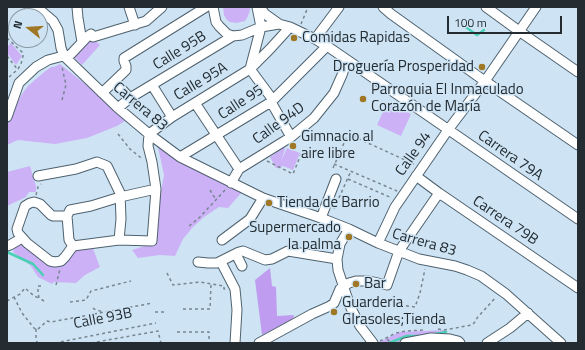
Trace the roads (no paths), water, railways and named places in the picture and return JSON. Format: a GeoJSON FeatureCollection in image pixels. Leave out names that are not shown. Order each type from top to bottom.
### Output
{"type":"FeatureCollection","features":[{"type":"Feature","properties":{"kind":"street"},"geometry":{"type":"LineString","coordinates":[[77,7],[82,42]]}},
{"type":"Feature","properties":{"kind":"street"},"geometry":{"type":"LineString","coordinates":[[129,7],[135,25]]}},
{"type":"Feature","properties":{"kind":"street"},"geometry":{"type":"LineString","coordinates":[[7,117],[19,83],[36,67],[48,60],[71,54],[91,34],[93,37],[146,21],[162,7]]}},
{"type":"Feature","properties":{"kind":"street"},"geometry":{"type":"LineString","coordinates":[[102,93],[126,70],[124,58],[206,7]]}},
{"type":"Feature","properties":{"kind":"street"},"geometry":{"type":"LineString","coordinates":[[213,7],[216,22],[219,26],[227,34],[237,35],[249,27],[257,7]]}},
{"type":"Feature","properties":{"kind":"street"},"geometry":{"type":"LineString","coordinates":[[257,7],[279,24]]}},
{"type":"Feature","properties":{"kind":"street"},"geometry":{"type":"LineString","coordinates":[[257,7],[261,27]]}},
{"type":"Feature","properties":{"kind":"street"},"geometry":{"type":"LineString","coordinates":[[315,39],[339,7]]}},
{"type":"Feature","properties":{"kind":"street"},"geometry":{"type":"LineString","coordinates":[[383,7],[485,81],[578,145]]}},
{"type":"Feature","properties":{"kind":"street"},"geometry":{"type":"LineString","coordinates":[[486,7],[519,32],[578,72]]}},
{"type":"Feature","properties":{"kind":"street"},"geometry":{"type":"LineString","coordinates":[[497,15],[502,7]]}},
{"type":"Feature","properties":{"kind":"street","name":"Calle 94"},"geometry":{"type":"LineString","coordinates":[[378,243],[395,207],[536,7]]}},
{"type":"Feature","properties":{"kind":"street"},"geometry":{"type":"LineString","coordinates":[[48,16],[58,30],[62,56]]}},
{"type":"Feature","properties":{"kind":"street","name":"Carrera 79A"},"geometry":{"type":"LineString","coordinates":[[261,27],[279,24],[290,27],[327,46],[578,219]]}},
{"type":"Feature","properties":{"kind":"street","name":"Calle 95B"},"geometry":{"type":"LineString","coordinates":[[118,108],[130,98],[237,35],[261,27]]}},
{"type":"Feature","properties":{"kind":"street","name":"Calle 95A"},"geometry":{"type":"LineString","coordinates":[[250,69],[261,27]]}},
{"type":"Feature","properties":{"kind":"street","name":"Calle 95A"},"geometry":{"type":"LineString","coordinates":[[149,134],[172,116],[250,69],[290,27]]}},
{"type":"Feature","properties":{"kind":"street","name":"Calle 95"},"geometry":{"type":"LineString","coordinates":[[180,157],[272,101],[327,46]]}},
{"type":"Feature","properties":{"kind":"street","name":"Carrera 83"},"geometry":{"type":"LineString","coordinates":[[62,56],[118,108],[180,157],[263,198],[321,218],[399,251],[467,270],[481,276],[502,290],[561,343]]}},
{"type":"Feature","properties":{"kind":"street","name":"Calle 94D"},"geometry":{"type":"LineString","coordinates":[[239,169],[291,137],[314,118],[334,93],[347,60]]}},
{"type":"Feature","properties":{"kind":"street"},"geometry":{"type":"LineString","coordinates":[[250,69],[272,101],[291,137]]}},
{"type":"Feature","properties":{"kind":"street"},"geometry":{"type":"LineString","coordinates":[[115,82],[130,98]]}},
{"type":"Feature","properties":{"kind":"street"},"geometry":{"type":"LineString","coordinates":[[152,85],[172,116]]}},
{"type":"Feature","properties":{"kind":"street"},"geometry":{"type":"LineString","coordinates":[[195,103],[239,169],[232,183]]}},
{"type":"Feature","properties":{"kind":"street"},"geometry":{"type":"LineString","coordinates":[[67,216],[53,216],[40,204],[30,202],[25,206],[18,233],[50,261],[55,262],[61,261],[73,246],[119,240],[152,241],[156,189],[148,146],[149,134]]}},
{"type":"Feature","properties":{"kind":"street"},"geometry":{"type":"LineString","coordinates":[[43,176],[76,169],[97,162],[107,166],[120,192],[121,219],[119,240]]}},
{"type":"Feature","properties":{"kind":"street","name":"Carrera 79B"},"geometry":{"type":"LineString","coordinates":[[416,176],[578,288]]}},
{"type":"Feature","properties":{"kind":"street"},"geometry":{"type":"LineString","coordinates":[[321,218],[336,179]]}},
{"type":"Feature","properties":{"kind":"street"},"geometry":{"type":"LineString","coordinates":[[73,246],[69,240],[67,216],[70,210],[156,189]]}},
{"type":"Feature","properties":{"kind":"street"},"geometry":{"type":"LineString","coordinates":[[259,343],[312,314],[330,306],[334,303],[340,289],[349,283],[368,281],[387,285],[399,251],[439,192]]}},
{"type":"Feature","properties":{"kind":"street"},"geometry":{"type":"LineString","coordinates":[[222,240],[250,219],[263,198]]}},
{"type":"Feature","properties":{"kind":"street"},"geometry":{"type":"LineString","coordinates":[[349,229],[340,244],[337,259],[338,270],[350,306],[360,326],[374,343]]}},
{"type":"Feature","properties":{"kind":"street"},"geometry":{"type":"LineString","coordinates":[[7,246],[22,238]]}},
{"type":"Feature","properties":{"kind":"street"},"geometry":{"type":"LineString","coordinates":[[198,262],[221,262],[241,251],[245,251],[263,260],[267,260],[288,252],[337,259]]}},
{"type":"Feature","properties":{"kind":"street"},"geometry":{"type":"LineString","coordinates":[[236,254],[242,266]]}},
{"type":"Feature","properties":{"kind":"street"},"geometry":{"type":"LineString","coordinates":[[221,262],[234,289],[237,310],[235,343]]}},
{"type":"Feature","properties":{"kind":"street"},"geometry":{"type":"LineString","coordinates":[[487,343],[510,328],[528,313]]}},
{"type":"Feature","properties":{"kind":"street"},"geometry":{"type":"LineString","coordinates":[[405,343],[431,338],[450,339],[460,343]]}},
{"type":"Feature","properties":{"kind":"waterway"},"geometry":{"type":"LineString","coordinates":[[460,23],[477,35],[484,30]]}},
{"type":"Feature","properties":{"kind":"waterway"},"geometry":{"type":"LineString","coordinates":[[7,252],[33,264],[43,275]]}},
{"type":"Feature","properties":{"kind":"waterway"},"geometry":{"type":"LineString","coordinates":[[434,334],[446,332]]}},
{"type":"Feature","properties":{"kind":"waterway"},"geometry":{"type":"LineString","coordinates":[[389,343],[407,336],[419,336]]}},
{"type":"Feature","properties":{"kind":"place","name":"Comidas Rapidas"},"geometry":{"type":"Point","coordinates":[294,38]}},
{"type":"Feature","properties":{"kind":"place","name":"Droguería Prosperidad"},"geometry":{"type":"Point","coordinates":[482,67]}},
{"type":"Feature","properties":{"kind":"place","name":"Parroquia El Inmaculado Corazón de María"},"geometry":{"type":"Point","coordinates":[363,99]}},
{"type":"Feature","properties":{"kind":"place","name":"Gimnacio al aire libre"},"geometry":{"type":"Point","coordinates":[293,146]}},
{"type":"Feature","properties":{"kind":"place","name":"Tienda de Barrio"},"geometry":{"type":"Point","coordinates":[269,203]}},
{"type":"Feature","properties":{"kind":"place","name":"Supermercado la palma"},"geometry":{"type":"Point","coordinates":[349,237]}},
{"type":"Feature","properties":{"kind":"place","name":"Bar"},"geometry":{"type":"Point","coordinates":[356,284]}},
{"type":"Feature","properties":{"kind":"place","name":"Guarderia GIrasoles;Tienda"},"geometry":{"type":"Point","coordinates":[334,312]}}]}
